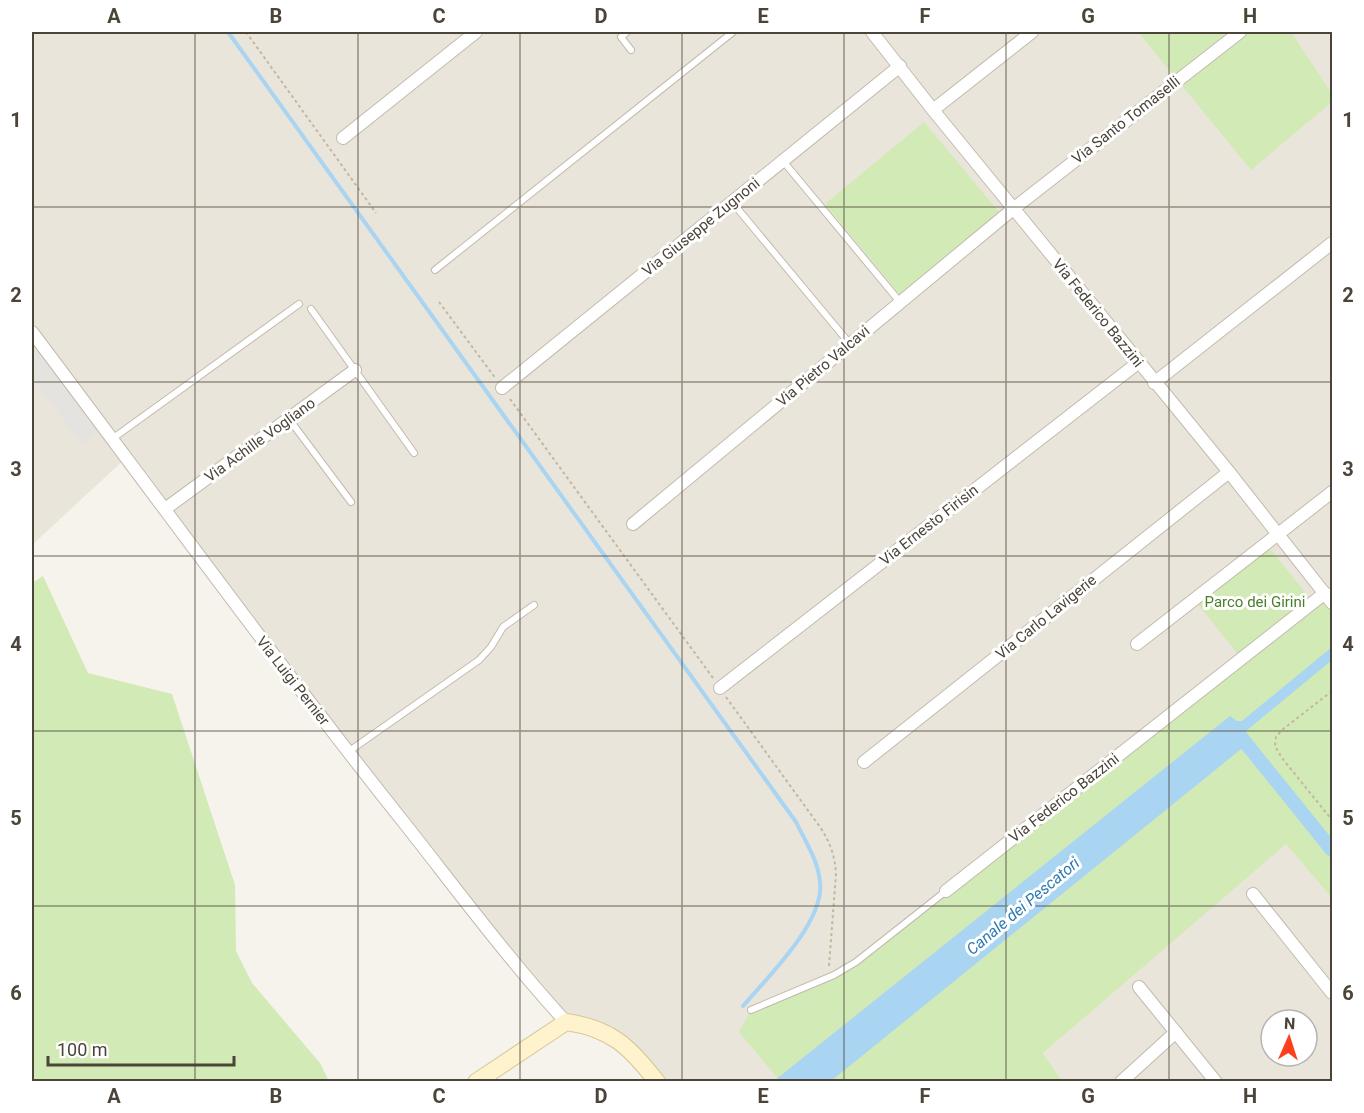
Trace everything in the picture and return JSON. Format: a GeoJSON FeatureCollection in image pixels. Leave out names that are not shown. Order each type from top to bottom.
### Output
{"type":"FeatureCollection","features":[{"type":"Feature","properties":{"kind":"street"},"geometry":{"type":"LineString","coordinates":[[344,138],[476,32]]}},
{"type":"Feature","properties":{"kind":"street","name":"Via Federico Bazzini"},"geometry":{"type":"LineString","coordinates":[[872,32],[1329,598],[946,891]]}},
{"type":"Feature","properties":{"kind":"street"},"geometry":{"type":"LineString","coordinates":[[933,110],[1032,32]]}},
{"type":"Feature","properties":{"kind":"street","name":"Via Santo Tomaselli"},"geometry":{"type":"LineString","coordinates":[[1013,209],[1240,32]]}},
{"type":"Feature","properties":{"kind":"street","name":"Via Giuseppe Zugnoni"},"geometry":{"type":"LineString","coordinates":[[502,388],[900,66]]}},
{"type":"Feature","properties":{"kind":"street","name":"Via Pietro Valcavi"},"geometry":{"type":"LineString","coordinates":[[633,524],[1013,209]]}},
{"type":"Feature","properties":{"kind":"street"},"geometry":{"type":"LineString","coordinates":[[1155,383],[1332,243]]}},
{"type":"Feature","properties":{"kind":"street","name":"Via Luigi Pernier"},"geometry":{"type":"LineString","coordinates":[[32,332],[253,629],[348,752],[516,965],[566,1022]]}},
{"type":"Feature","properties":{"kind":"street","name":"Via Ernesto Firisin"},"geometry":{"type":"LineString","coordinates":[[720,688],[1139,362]]}},
{"type":"Feature","properties":{"kind":"street","name":"Via Achille Vogliano"},"geometry":{"type":"LineString","coordinates":[[165,510],[355,370]]}},
{"type":"Feature","properties":{"kind":"street","name":"Via Carlo Lavigerie"},"geometry":{"type":"LineString","coordinates":[[864,762],[1229,472]]}},
{"type":"Feature","properties":{"kind":"street"},"geometry":{"type":"LineString","coordinates":[[1137,644],[1332,492]]}},
{"type":"Feature","properties":{"kind":"street"},"geometry":{"type":"LineString","coordinates":[[1253,894],[1332,993]]}},
{"type":"Feature","properties":{"kind":"street"},"geometry":{"type":"LineString","coordinates":[[1139,987],[1216,1082]]}},
{"type":"Feature","properties":{"kind":"street"},"geometry":{"type":"LineString","coordinates":[[476,1082],[566,1022],[602,1030],[622,1042],[639,1058],[657,1082]]}},
{"type":"Feature","properties":{"kind":"street"},"geometry":{"type":"LineString","coordinates":[[1121,1082],[1176,1032]]}},
{"type":"Feature","properties":{"kind":"lane"},"geometry":{"type":"LineString","coordinates":[[627,32],[621,37],[631,50]]}},
{"type":"Feature","properties":{"kind":"lane"},"geometry":{"type":"LineString","coordinates":[[435,270],[733,32]]}},
{"type":"Feature","properties":{"kind":"lane"},"geometry":{"type":"LineString","coordinates":[[783,161],[900,302]]}},
{"type":"Feature","properties":{"kind":"lane"},"geometry":{"type":"LineString","coordinates":[[732,202],[850,344]]}},
{"type":"Feature","properties":{"kind":"lane"},"geometry":{"type":"LineString","coordinates":[[112,440],[299,304]]}},
{"type":"Feature","properties":{"kind":"lane"},"geometry":{"type":"LineString","coordinates":[[311,309],[414,453]]}},
{"type":"Feature","properties":{"kind":"lane"},"geometry":{"type":"LineString","coordinates":[[289,419],[351,502]]}},
{"type":"Feature","properties":{"kind":"lane"},"geometry":{"type":"LineString","coordinates":[[348,752],[479,660],[491,647],[503,627],[534,605]]}},
{"type":"Feature","properties":{"kind":"lane"},"geometry":{"type":"LineString","coordinates":[[751,1010],[816,983],[856,962],[946,891]]}},
{"type":"Feature","properties":{"kind":"path"},"geometry":{"type":"LineString","coordinates":[[246,32],[376,213]]}},
{"type":"Feature","properties":{"kind":"path"},"geometry":{"type":"LineString","coordinates":[[440,302],[820,827],[835,860],[830,963],[824,976],[816,983]]}},
{"type":"Feature","properties":{"kind":"path"},"geometry":{"type":"LineString","coordinates":[[1332,691],[1275,737],[1275,746],[1282,758],[1332,820]]}},
{"type":"Feature","properties":{"kind":"shaded area"},"geometry":{"type":"Polygon","coordinates":[[[32,32],[1332,32],[1332,603],[780,1081],[657,1081],[639,1058],[566,1022],[126,458],[32,545],[32,32]]]}},
{"type":"Feature","properties":{"kind":"shaded area"},"geometry":{"type":"Polygon","coordinates":[[[32,343],[98,432],[82,445],[32,377],[32,343]]]}},
{"type":"Feature","properties":{"kind":"shaded area"},"geometry":{"type":"Polygon","coordinates":[[[1286,843],[1332,891],[1332,1081],[1062,1081],[1043,1053],[1286,843]]]}},
{"type":"Feature","properties":{"kind":"green space"},"geometry":{"type":"Polygon","coordinates":[[[1138,32],[1291,32],[1332,94],[1332,102],[1251,170],[1138,32]]]}},
{"type":"Feature","properties":{"kind":"green space"},"geometry":{"type":"Polygon","coordinates":[[[924,122],[1000,213],[900,295],[825,204],[924,122]]]}},
{"type":"Feature","properties":{"kind":"green space","name":"Parco dei Girini"},"geometry":{"type":"Polygon","coordinates":[[[1267,545],[1313,602],[1325,593],[1332,603],[1332,898],[1286,844],[1043,1053],[1062,1081],[833,1082],[823,1072],[780,1081],[739,1032],[751,1010],[856,962],[1241,658],[1196,602],[1267,545]]]}},
{"type":"Feature","properties":{"kind":"green space"},"geometry":{"type":"Polygon","coordinates":[[[43,576],[88,673],[172,694],[235,885],[236,951],[252,983],[320,1063],[329,1081],[32,1081],[32,583],[43,576]]]}},
{"type":"Feature","properties":{"kind":"water","name":"Canale dei Pescatori"},"geometry":{"type":"Polygon","coordinates":[[[1332,647],[1332,660],[1246,731],[1246,736],[1251,741],[831,1081],[774,1081],[1230,716],[1237,721],[1242,721],[1332,647]]]}},
{"type":"Feature","properties":{"kind":"waterway"},"geometry":{"type":"LineString","coordinates":[[228,32],[796,822],[817,866],[820,882],[819,897],[814,914],[793,948],[743,1006]]}},
{"type":"Feature","properties":{"kind":"waterway"},"geometry":{"type":"LineString","coordinates":[[1236,731],[1332,850]]}}]}
